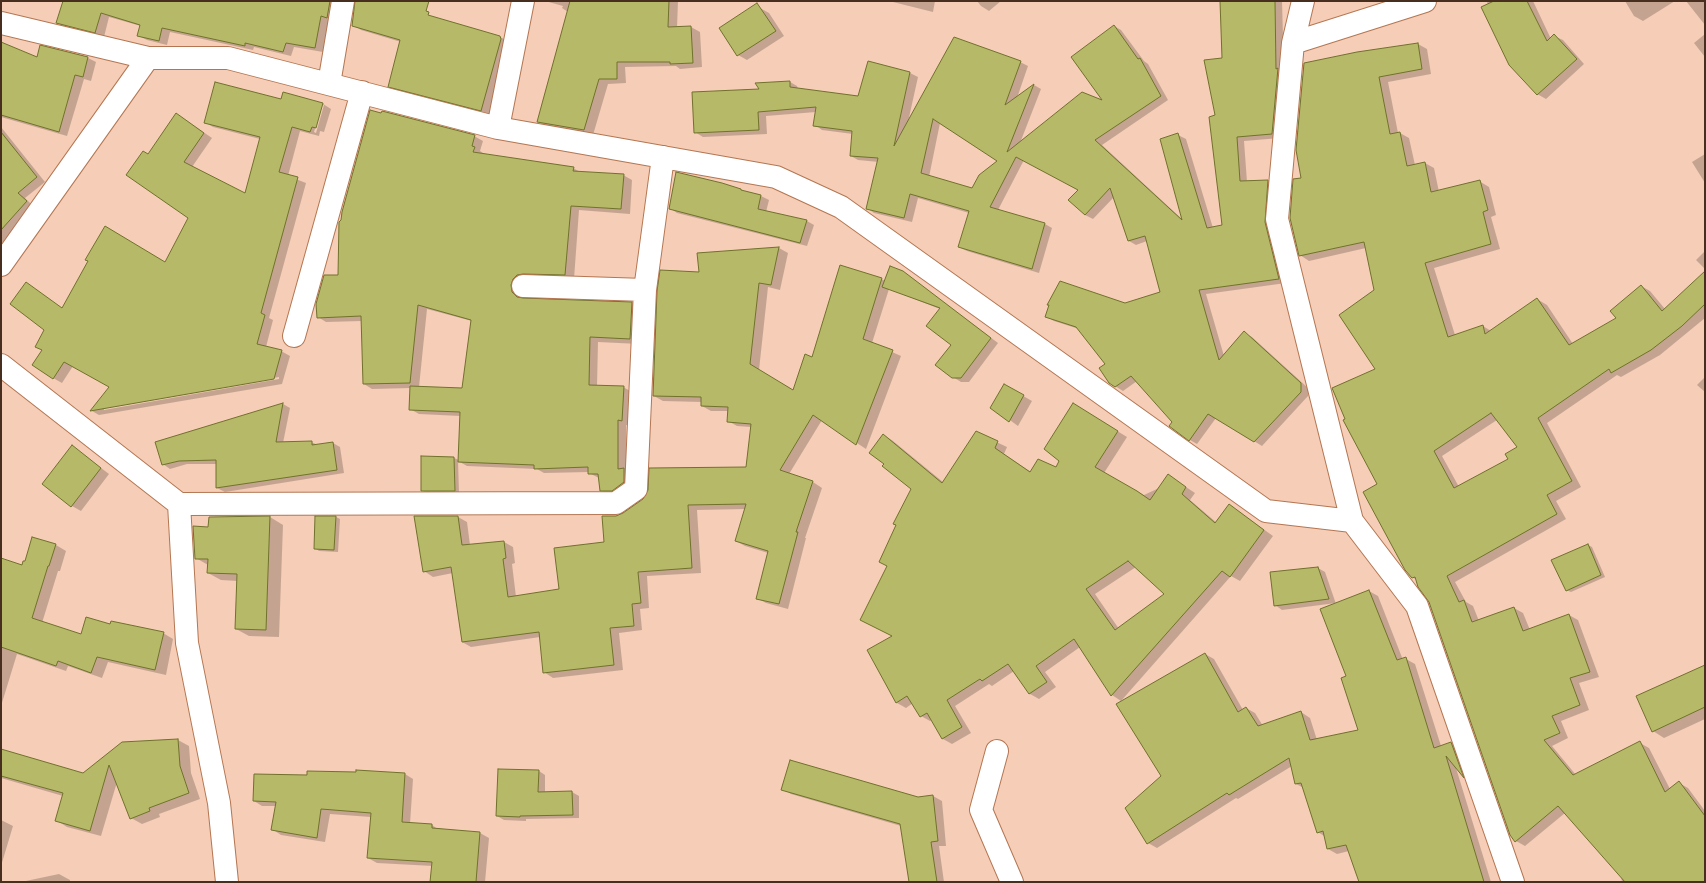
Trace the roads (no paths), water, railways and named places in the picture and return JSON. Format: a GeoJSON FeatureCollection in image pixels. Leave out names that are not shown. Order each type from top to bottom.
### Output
{"type":"FeatureCollection","features":[{"type":"Feature","properties":{"kind":"street"},"geometry":{"type":"LineString","coordinates":[[330,84],[343,1]]}},
{"type":"Feature","properties":{"kind":"street"},"geometry":{"type":"LineString","coordinates":[[498,128],[523,1]]}},
{"type":"Feature","properties":{"kind":"street"},"geometry":{"type":"LineString","coordinates":[[1302,1],[1293,42],[1277,219],[1352,521],[1417,606],[1513,882]]}},
{"type":"Feature","properties":{"kind":"street"},"geometry":{"type":"LineString","coordinates":[[1293,42],[1425,1]]}},
{"type":"Feature","properties":{"kind":"street"},"geometry":{"type":"LineString","coordinates":[[1,23],[148,58],[228,58],[498,128],[776,177],[841,207],[1266,511],[1352,521]]}},
{"type":"Feature","properties":{"kind":"street"},"geometry":{"type":"LineString","coordinates":[[1,265],[148,58]]}},
{"type":"Feature","properties":{"kind":"street"},"geometry":{"type":"LineString","coordinates":[[294,336],[362,92]]}},
{"type":"Feature","properties":{"kind":"street"},"geometry":{"type":"LineString","coordinates":[[1,365],[179,504],[616,502],[636,489],[645,290],[663,157]]}},
{"type":"Feature","properties":{"kind":"street"},"geometry":{"type":"LineString","coordinates":[[523,286],[645,290]]}},
{"type":"Feature","properties":{"kind":"street"},"geometry":{"type":"LineString","coordinates":[[179,504],[187,643],[219,803],[227,882]]}},
{"type":"Feature","properties":{"kind":"street"},"geometry":{"type":"LineString","coordinates":[[997,751],[981,810],[1012,882]]}}]}
